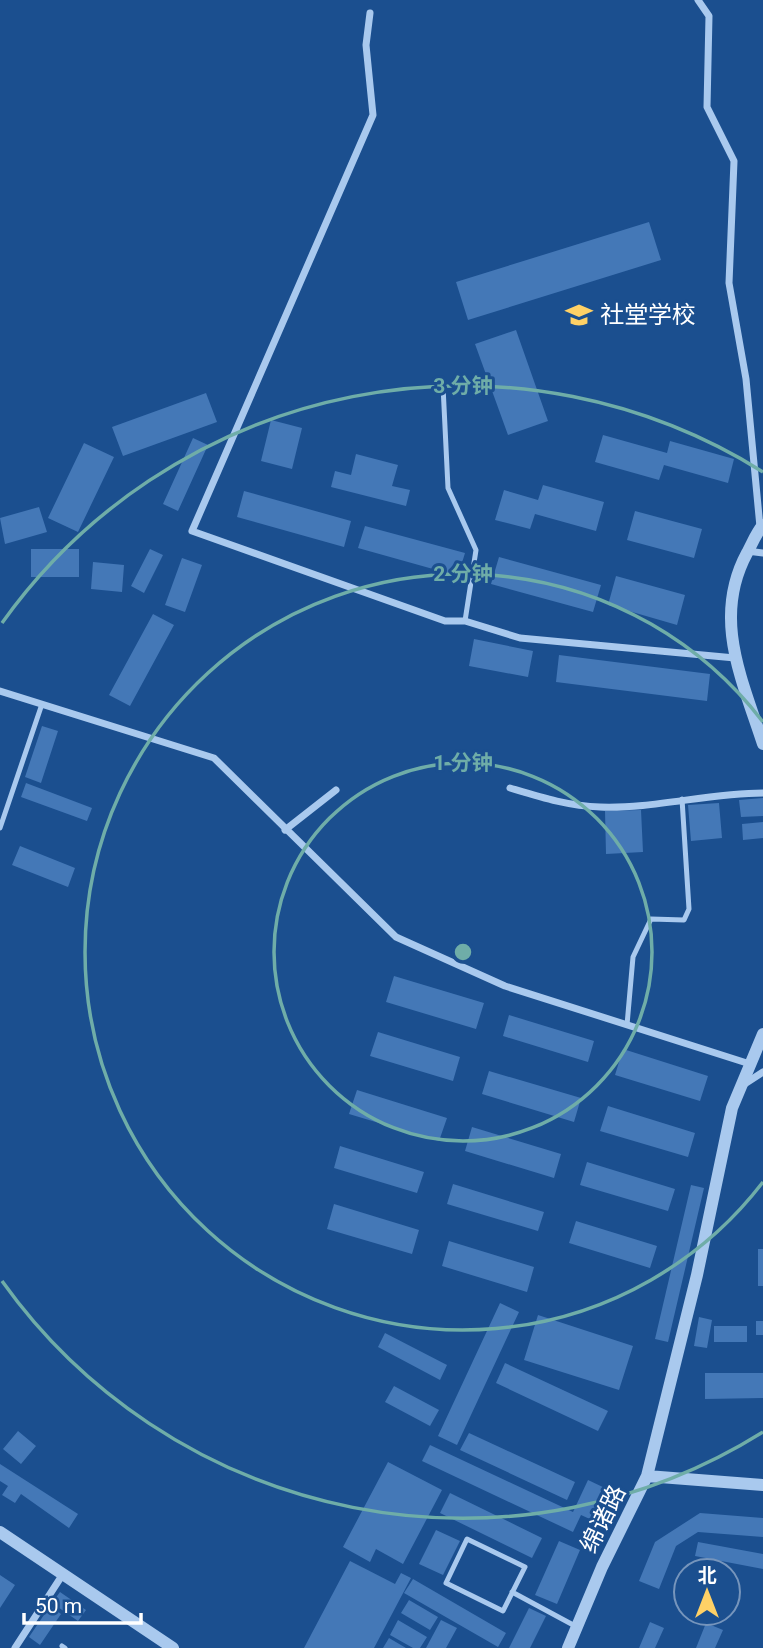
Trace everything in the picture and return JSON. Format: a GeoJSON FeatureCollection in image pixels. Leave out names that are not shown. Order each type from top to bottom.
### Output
{"type":"FeatureCollection","features":[{"type":"Feature","properties":{"kind":"street"},"geometry":{"type":"LineString","coordinates":[[698,0],[709,16],[706,107],[734,161],[729,283],[746,379],[762,527],[739,568],[728,606],[735,658],[763,744]]}},
{"type":"Feature","properties":{"kind":"street"},"geometry":{"type":"LineString","coordinates":[[370,13],[366,45],[373,114],[192,531],[445,621],[466,621],[520,638],[735,658]]}},
{"type":"Feature","properties":{"kind":"street"},"geometry":{"type":"LineString","coordinates":[[747,551],[763,553]]}},
{"type":"Feature","properties":{"kind":"street"},"geometry":{"type":"LineString","coordinates":[[0,691],[214,758],[396,937],[505,986],[750,1064]]}},
{"type":"Feature","properties":{"kind":"street"},"geometry":{"type":"LineString","coordinates":[[510,788],[560,803],[603,807],[732,793],[763,793]]}},
{"type":"Feature","properties":{"kind":"street"},"geometry":{"type":"LineString","coordinates":[[285,830],[336,790]]}},
{"type":"Feature","properties":{"kind":"street"},"geometry":{"type":"LineString","coordinates":[[647,1476],[697,1275],[732,1108],[763,1034]]}},
{"type":"Feature","properties":{"kind":"street"},"geometry":{"type":"LineString","coordinates":[[740,1087],[763,1072]]}},
{"type":"Feature","properties":{"kind":"street","name":"绵诸路"},"geometry":{"type":"LineString","coordinates":[[568,1648],[647,1476],[763,1485]]}},
{"type":"Feature","properties":{"kind":"street"},"geometry":{"type":"LineString","coordinates":[[0,1532],[173,1648]]}},
{"type":"Feature","properties":{"kind":"street"},"geometry":{"type":"LineString","coordinates":[[15,1648],[63,1574]]}},
{"type":"Feature","properties":{"kind":"lane"},"geometry":{"type":"LineString","coordinates":[[443,386],[448,488],[476,550],[466,621]]}},
{"type":"Feature","properties":{"kind":"lane"},"geometry":{"type":"LineString","coordinates":[[0,828],[42,704]]}},
{"type":"Feature","properties":{"kind":"lane"},"geometry":{"type":"LineString","coordinates":[[628,1025],[633,957],[651,919],[684,920],[689,909],[682,799]]}},
{"type":"Feature","properties":{"kind":"lane"},"geometry":{"type":"LineString","coordinates":[[467,1539],[525,1567],[512,1592],[503,1611],[446,1583],[467,1539]]}},
{"type":"Feature","properties":{"kind":"lane"},"geometry":{"type":"LineString","coordinates":[[512,1592],[577,1627]]}},
{"type":"Feature","properties":{"kind":"building"},"geometry":{"type":"Polygon","coordinates":[[[649,222],[661,260],[468,320],[456,282],[649,222]]]}},
{"type":"Feature","properties":{"kind":"building"},"geometry":{"type":"Polygon","coordinates":[[[516,330],[548,421],[508,435],[475,344],[516,330]]]}},
{"type":"Feature","properties":{"kind":"building"},"geometry":{"type":"Polygon","coordinates":[[[206,393],[217,422],[123,456],[112,427],[206,393]]]}},
{"type":"Feature","properties":{"kind":"building"},"geometry":{"type":"Polygon","coordinates":[[[271,420],[302,428],[292,469],[261,461],[271,420]]]}},
{"type":"Feature","properties":{"kind":"building"},"geometry":{"type":"Polygon","coordinates":[[[603,435],[667,453],[670,441],[734,459],[728,483],[664,465],[659,480],[595,462],[603,435]]]}},
{"type":"Feature","properties":{"kind":"building"},"geometry":{"type":"Polygon","coordinates":[[[193,438],[208,445],[178,511],[163,504],[193,438]]]}},
{"type":"Feature","properties":{"kind":"building"},"geometry":{"type":"Polygon","coordinates":[[[84,443],[114,457],[78,532],[48,518],[84,443]]]}},
{"type":"Feature","properties":{"kind":"building"},"geometry":{"type":"Polygon","coordinates":[[[356,454],[398,465],[392,486],[410,490],[406,506],[331,487],[335,471],[351,475],[356,454]]]}},
{"type":"Feature","properties":{"kind":"building"},"geometry":{"type":"Polygon","coordinates":[[[543,485],[604,502],[596,531],[535,514],[530,529],[495,520],[504,490],[538,500],[543,485]]]}},
{"type":"Feature","properties":{"kind":"building"},"geometry":{"type":"Polygon","coordinates":[[[244,491],[351,521],[344,547],[237,517],[244,491]]]}},
{"type":"Feature","properties":{"kind":"building"},"geometry":{"type":"Polygon","coordinates":[[[39,507],[47,532],[5,544],[0,518],[39,507]]]}},
{"type":"Feature","properties":{"kind":"building"},"geometry":{"type":"Polygon","coordinates":[[[635,511],[702,529],[694,558],[627,540],[635,511]]]}},
{"type":"Feature","properties":{"kind":"building"},"geometry":{"type":"Polygon","coordinates":[[[365,526],[465,553],[458,576],[358,548],[365,526]]]}},
{"type":"Feature","properties":{"kind":"building"},"geometry":{"type":"Polygon","coordinates":[[[31,549],[79,549],[79,577],[31,577],[31,549]]]}},
{"type":"Feature","properties":{"kind":"building"},"geometry":{"type":"Polygon","coordinates":[[[150,549],[163,555],[144,593],[131,586],[150,549]]]}},
{"type":"Feature","properties":{"kind":"building"},"geometry":{"type":"Polygon","coordinates":[[[499,557],[601,585],[593,612],[491,584],[499,557]]]}},
{"type":"Feature","properties":{"kind":"building"},"geometry":{"type":"Polygon","coordinates":[[[182,558],[202,565],[185,612],[165,605],[182,558]]]}},
{"type":"Feature","properties":{"kind":"building"},"geometry":{"type":"Polygon","coordinates":[[[93,562],[124,565],[122,592],[91,589],[93,562]]]}},
{"type":"Feature","properties":{"kind":"building"},"geometry":{"type":"Polygon","coordinates":[[[616,576],[685,595],[677,625],[608,605],[616,576]]]}},
{"type":"Feature","properties":{"kind":"building"},"geometry":{"type":"Polygon","coordinates":[[[153,614],[174,625],[130,706],[109,695],[153,614]]]}},
{"type":"Feature","properties":{"kind":"building"},"geometry":{"type":"Polygon","coordinates":[[[474,639],[533,651],[528,677],[469,666],[474,639]]]}},
{"type":"Feature","properties":{"kind":"building"},"geometry":{"type":"Polygon","coordinates":[[[559,655],[710,674],[707,701],[556,682],[559,655]]]}},
{"type":"Feature","properties":{"kind":"building"},"geometry":{"type":"Polygon","coordinates":[[[42,726],[58,731],[41,783],[25,777],[42,726]]]}},
{"type":"Feature","properties":{"kind":"building"},"geometry":{"type":"Polygon","coordinates":[[[26,783],[92,808],[87,821],[21,797],[26,783]]]}},
{"type":"Feature","properties":{"kind":"building"},"geometry":{"type":"Polygon","coordinates":[[[763,798],[763,816],[741,817],[739,800],[763,798]]]}},
{"type":"Feature","properties":{"kind":"building"},"geometry":{"type":"Polygon","coordinates":[[[719,803],[722,838],[691,841],[688,805],[719,803]]]}},
{"type":"Feature","properties":{"kind":"building"},"geometry":{"type":"Polygon","coordinates":[[[641,810],[643,852],[606,854],[605,811],[641,810]]]}},
{"type":"Feature","properties":{"kind":"building"},"geometry":{"type":"Polygon","coordinates":[[[763,822],[763,838],[743,840],[742,824],[763,822]]]}},
{"type":"Feature","properties":{"kind":"building"},"geometry":{"type":"Polygon","coordinates":[[[20,846],[75,868],[68,887],[12,865],[20,846]]]}},
{"type":"Feature","properties":{"kind":"building"},"geometry":{"type":"Polygon","coordinates":[[[394,976],[484,1003],[476,1029],[386,1002],[394,976]]]}},
{"type":"Feature","properties":{"kind":"building"},"geometry":{"type":"Polygon","coordinates":[[[509,1015],[594,1041],[588,1062],[503,1036],[509,1015]]]}},
{"type":"Feature","properties":{"kind":"building"},"geometry":{"type":"Polygon","coordinates":[[[378,1032],[460,1057],[453,1081],[370,1056],[378,1032]]]}},
{"type":"Feature","properties":{"kind":"building"},"geometry":{"type":"Polygon","coordinates":[[[623,1049],[708,1076],[700,1101],[615,1075],[623,1049]]]}},
{"type":"Feature","properties":{"kind":"building"},"geometry":{"type":"Polygon","coordinates":[[[489,1071],[581,1098],[574,1122],[482,1094],[489,1071]]]}},
{"type":"Feature","properties":{"kind":"building"},"geometry":{"type":"Polygon","coordinates":[[[357,1090],[447,1118],[439,1141],[349,1114],[357,1090]]]}},
{"type":"Feature","properties":{"kind":"building"},"geometry":{"type":"Polygon","coordinates":[[[608,1106],[695,1133],[688,1157],[600,1131],[608,1106]]]}},
{"type":"Feature","properties":{"kind":"building"},"geometry":{"type":"Polygon","coordinates":[[[472,1127],[561,1154],[554,1178],[465,1151],[472,1127]]]}},
{"type":"Feature","properties":{"kind":"building"},"geometry":{"type":"Polygon","coordinates":[[[340,1146],[424,1172],[417,1193],[334,1168],[340,1146]]]}},
{"type":"Feature","properties":{"kind":"building"},"geometry":{"type":"Polygon","coordinates":[[[587,1162],[675,1189],[668,1211],[580,1185],[587,1162]]]}},
{"type":"Feature","properties":{"kind":"building"},"geometry":{"type":"Polygon","coordinates":[[[453,1184],[544,1212],[538,1231],[447,1204],[453,1184]]]}},
{"type":"Feature","properties":{"kind":"building"},"geometry":{"type":"Polygon","coordinates":[[[691,1185],[704,1188],[668,1342],[655,1339],[691,1185]]]}},
{"type":"Feature","properties":{"kind":"building"},"geometry":{"type":"Polygon","coordinates":[[[334,1204],[419,1230],[412,1254],[327,1229],[334,1204]]]}},
{"type":"Feature","properties":{"kind":"building"},"geometry":{"type":"Polygon","coordinates":[[[576,1221],[657,1246],[650,1268],[569,1243],[576,1221]]]}},
{"type":"Feature","properties":{"kind":"building"},"geometry":{"type":"Polygon","coordinates":[[[449,1241],[534,1267],[527,1292],[442,1266],[449,1241]]]}},
{"type":"Feature","properties":{"kind":"building"},"geometry":{"type":"Polygon","coordinates":[[[758,1249],[763,1249],[763,1286],[758,1286],[758,1249]]]}},
{"type":"Feature","properties":{"kind":"building"},"geometry":{"type":"Polygon","coordinates":[[[500,1303],[519,1312],[457,1445],[438,1436],[500,1303]]]}},
{"type":"Feature","properties":{"kind":"building"},"geometry":{"type":"Polygon","coordinates":[[[538,1315],[633,1346],[619,1390],[524,1360],[538,1315]]]}},
{"type":"Feature","properties":{"kind":"building"},"geometry":{"type":"Polygon","coordinates":[[[699,1317],[712,1320],[707,1348],[694,1346],[699,1317]]]}},
{"type":"Feature","properties":{"kind":"building"},"geometry":{"type":"Polygon","coordinates":[[[756,1321],[763,1321],[763,1335],[756,1335],[756,1321]]]}},
{"type":"Feature","properties":{"kind":"building"},"geometry":{"type":"Polygon","coordinates":[[[714,1326],[747,1326],[747,1342],[714,1342],[714,1326]]]}},
{"type":"Feature","properties":{"kind":"building"},"geometry":{"type":"Polygon","coordinates":[[[385,1333],[447,1365],[440,1380],[378,1347],[385,1333]]]}},
{"type":"Feature","properties":{"kind":"building"},"geometry":{"type":"Polygon","coordinates":[[[505,1363],[608,1411],[598,1431],[496,1383],[505,1363]]]}},
{"type":"Feature","properties":{"kind":"building"},"geometry":{"type":"Polygon","coordinates":[[[705,1373],[763,1373],[763,1398],[705,1399],[705,1373]]]}},
{"type":"Feature","properties":{"kind":"building"},"geometry":{"type":"Polygon","coordinates":[[[394,1386],[439,1410],[430,1426],[385,1402],[394,1386]]]}},
{"type":"Feature","properties":{"kind":"building"},"geometry":{"type":"Polygon","coordinates":[[[18,1431],[36,1446],[21,1464],[3,1449],[18,1431]]]}},
{"type":"Feature","properties":{"kind":"building"},"geometry":{"type":"Polygon","coordinates":[[[469,1433],[575,1482],[567,1500],[460,1450],[469,1433]]]}},
{"type":"Feature","properties":{"kind":"building"},"geometry":{"type":"Polygon","coordinates":[[[430,1445],[573,1512],[588,1480],[607,1489],[592,1520],[581,1515],[573,1532],[422,1461],[430,1445]]]}},
{"type":"Feature","properties":{"kind":"building"},"geometry":{"type":"Polygon","coordinates":[[[388,1462],[442,1490],[403,1564],[376,1549],[370,1562],[343,1547],[388,1462]]]}},
{"type":"Feature","properties":{"kind":"building"},"geometry":{"type":"Polygon","coordinates":[[[0,1464],[78,1514],[69,1528],[21,1494],[15,1503],[2,1495],[8,1486],[0,1481],[0,1464]]]}},
{"type":"Feature","properties":{"kind":"building"},"geometry":{"type":"Polygon","coordinates":[[[450,1493],[542,1538],[532,1558],[440,1513],[450,1493]]]}},
{"type":"Feature","properties":{"kind":"building"},"geometry":{"type":"Polygon","coordinates":[[[700,1513],[763,1518],[763,1537],[698,1532],[676,1546],[659,1589],[639,1581],[655,1542],[700,1513]]]}},
{"type":"Feature","properties":{"kind":"building"},"geometry":{"type":"Polygon","coordinates":[[[436,1530],[460,1541],[443,1575],[419,1564],[436,1530]]]}},
{"type":"Feature","properties":{"kind":"building"},"geometry":{"type":"Polygon","coordinates":[[[559,1541],[580,1550],[557,1604],[535,1595],[559,1541]]]}},
{"type":"Feature","properties":{"kind":"building"},"geometry":{"type":"Polygon","coordinates":[[[698,1542],[763,1554],[763,1569],[742,1565],[742,1557],[695,1556],[698,1542]]]}},
{"type":"Feature","properties":{"kind":"building"},"geometry":{"type":"Polygon","coordinates":[[[350,1561],[395,1584],[401,1573],[411,1578],[374,1648],[304,1648],[350,1561]]]}},
{"type":"Feature","properties":{"kind":"building"},"geometry":{"type":"Polygon","coordinates":[[[0,1575],[15,1585],[0,1608],[0,1575]]]}},
{"type":"Feature","properties":{"kind":"building"},"geometry":{"type":"Polygon","coordinates":[[[413,1579],[506,1633],[498,1647],[404,1593],[413,1579]]]}},
{"type":"Feature","properties":{"kind":"building"},"geometry":{"type":"Polygon","coordinates":[[[60,1592],[86,1610],[78,1621],[52,1603],[60,1592]]]}},
{"type":"Feature","properties":{"kind":"building"},"geometry":{"type":"Polygon","coordinates":[[[409,1600],[438,1617],[430,1630],[401,1613],[409,1600]]]}},
{"type":"Feature","properties":{"kind":"building"},"geometry":{"type":"Polygon","coordinates":[[[50,1606],[61,1614],[40,1645],[29,1637],[50,1606]]]}},
{"type":"Feature","properties":{"kind":"building"},"geometry":{"type":"Polygon","coordinates":[[[529,1608],[546,1616],[530,1648],[509,1648],[529,1608]]]}},
{"type":"Feature","properties":{"kind":"building"},"geometry":{"type":"Polygon","coordinates":[[[398,1620],[427,1637],[420,1648],[413,1648],[390,1635],[398,1620]]]}},
{"type":"Feature","properties":{"kind":"building"},"geometry":{"type":"Polygon","coordinates":[[[441,1620],[457,1628],[446,1648],[426,1648],[441,1620]]]}},
{"type":"Feature","properties":{"kind":"building"},"geometry":{"type":"Polygon","coordinates":[[[650,1622],[664,1628],[655,1648],[639,1648],[650,1622]]]}},
{"type":"Feature","properties":{"kind":"building"},"geometry":{"type":"Polygon","coordinates":[[[704,1627],[723,1630],[715,1648],[696,1648],[704,1627]]]}},
{"type":"Feature","properties":{"kind":"building"},"geometry":{"type":"Polygon","coordinates":[[[389,1638],[406,1648],[383,1648],[389,1638]]]}},
{"type":"Feature","properties":{"kind":"place","name":"社堂学校"},"geometry":{"type":"Point","coordinates":[579,315]}}]}
